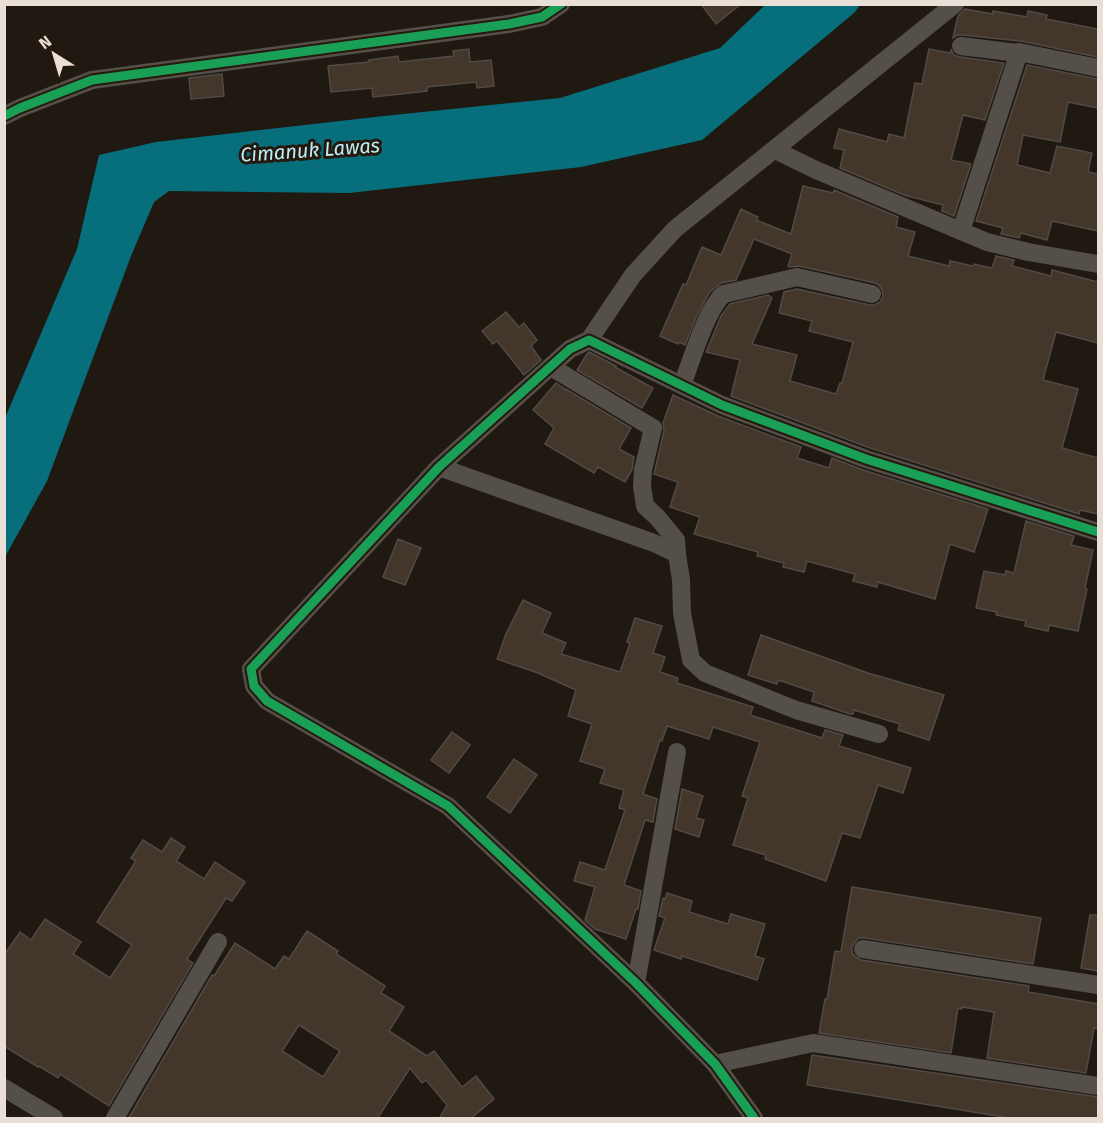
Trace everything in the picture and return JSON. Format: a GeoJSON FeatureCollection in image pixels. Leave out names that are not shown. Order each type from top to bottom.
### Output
{"type":"FeatureCollection","features":[{"type":"Feature","properties":{"kind":"street"},"geometry":{"type":"LineString","coordinates":[[4,116],[92,80],[509,24],[542,17],[561,4]]}},
{"type":"Feature","properties":{"kind":"street"},"geometry":{"type":"LineString","coordinates":[[754,1119],[715,1064],[636,983],[448,806],[267,700],[254,686],[251,669],[439,467],[570,349],[589,340],[633,275],[675,229],[955,4]]}},
{"type":"Feature","properties":{"kind":"street"},"geometry":{"type":"LineString","coordinates":[[961,46],[1018,53],[1021,51],[1098,68]]}},
{"type":"Feature","properties":{"kind":"street"},"geometry":{"type":"LineString","coordinates":[[961,231],[1018,53]]}},
{"type":"Feature","properties":{"kind":"street"},"geometry":{"type":"LineString","coordinates":[[775,150],[816,170],[987,242],[1028,252],[1098,264]]}},
{"type":"Feature","properties":{"kind":"street"},"geometry":{"type":"LineString","coordinates":[[682,385],[710,312],[718,298],[724,294],[797,277],[872,294]]}},
{"type":"Feature","properties":{"kind":"street"},"geometry":{"type":"LineString","coordinates":[[589,340],[722,405],[866,459],[1098,532]]}},
{"type":"Feature","properties":{"kind":"street"},"geometry":{"type":"LineString","coordinates":[[550,367],[653,428],[643,470],[642,486],[645,506],[676,540],[682,613],[692,660],[705,673],[796,710],[879,734]]}},
{"type":"Feature","properties":{"kind":"street"},"geometry":{"type":"LineString","coordinates":[[439,467],[654,543],[677,554]]}},
{"type":"Feature","properties":{"kind":"street"},"geometry":{"type":"LineString","coordinates":[[636,983],[677,752]]}},
{"type":"Feature","properties":{"kind":"street"},"geometry":{"type":"LineString","coordinates":[[115,1119],[218,942]]}},
{"type":"Feature","properties":{"kind":"street"},"geometry":{"type":"LineString","coordinates":[[863,949],[1098,986]]}},
{"type":"Feature","properties":{"kind":"street"},"geometry":{"type":"LineString","coordinates":[[715,1064],[813,1044],[1098,1086]]}},
{"type":"Feature","properties":{"kind":"street"},"geometry":{"type":"LineString","coordinates":[[4,1088],[54,1119]]}},
{"type":"Feature","properties":{"kind":"water","name":"Cimanuk Lawas"},"geometry":{"type":"Polygon","coordinates":[[[765,5],[860,5],[854,13],[702,140],[581,167],[349,193],[169,191],[154,202],[131,256],[47,481],[5,557],[5,418],[77,249],[99,155],[156,142],[560,98],[720,48],[765,5]]]}},
{"type":"Feature","properties":{"kind":"building"},"geometry":{"type":"Polygon","coordinates":[[[701,4],[741,4],[716,24],[701,4]]]}},
{"type":"Feature","properties":{"kind":"building"},"geometry":{"type":"Polygon","coordinates":[[[965,9],[1027,17],[1028,11],[1047,15],[1046,19],[1098,29],[1098,57],[1021,41],[962,35],[953,38],[958,16],[965,9]]]}},
{"type":"Feature","properties":{"kind":"building"},"geometry":{"type":"Polygon","coordinates":[[[469,49],[470,62],[491,60],[494,86],[477,88],[476,82],[427,87],[427,91],[373,97],[372,88],[331,92],[328,66],[369,62],[369,60],[398,56],[399,62],[454,56],[453,51],[469,49]]]}},
{"type":"Feature","properties":{"kind":"building"},"geometry":{"type":"Polygon","coordinates":[[[929,49],[950,53],[951,50],[954,55],[960,57],[1004,63],[985,120],[963,115],[951,160],[971,164],[954,216],[942,211],[943,205],[904,195],[840,168],[844,150],[834,148],[839,129],[887,142],[889,134],[904,138],[915,83],[922,84],[929,49]]]}},
{"type":"Feature","properties":{"kind":"building"},"geometry":{"type":"Polygon","coordinates":[[[1027,65],[1098,79],[1098,108],[1068,102],[1060,142],[1023,135],[1017,165],[1050,173],[1057,146],[1092,153],[1088,172],[1098,174],[1098,231],[1052,221],[1047,240],[1021,233],[1019,238],[1001,234],[1003,228],[976,221],[1027,65]]]}},
{"type":"Feature","properties":{"kind":"building"},"geometry":{"type":"Polygon","coordinates":[[[222,74],[224,96],[191,99],[189,78],[222,74]]]}},
{"type":"Feature","properties":{"kind":"building"},"geometry":{"type":"Polygon","coordinates":[[[803,186],[833,193],[834,190],[898,217],[896,227],[915,232],[908,256],[949,266],[950,261],[992,268],[996,256],[1014,260],[1012,266],[1051,276],[1052,270],[1098,282],[1098,343],[1056,332],[1043,380],[1078,389],[1062,448],[1098,458],[1098,514],[1080,510],[1079,514],[870,448],[731,396],[740,360],[706,352],[721,316],[730,304],[768,295],[772,298],[752,344],[797,355],[790,381],[836,394],[842,383],[853,342],[809,331],[812,321],[779,313],[784,292],[797,289],[875,305],[883,296],[879,285],[875,283],[799,266],[790,267],[788,266],[792,254],[754,239],[736,280],[721,283],[709,293],[685,345],[660,336],[702,247],[721,255],[741,209],[758,217],[756,220],[791,234],[803,186]]]}},
{"type":"Feature","properties":{"kind":"building"},"geometry":{"type":"Polygon","coordinates":[[[506,312],[519,327],[524,323],[537,340],[531,346],[541,360],[524,375],[497,341],[493,344],[482,331],[506,312]]]}},
{"type":"Feature","properties":{"kind":"building"},"geometry":{"type":"Polygon","coordinates":[[[589,352],[653,388],[642,408],[577,370],[589,352]]]}},
{"type":"Feature","properties":{"kind":"building"},"geometry":{"type":"Polygon","coordinates":[[[556,383],[631,428],[619,449],[634,457],[632,470],[625,482],[598,467],[594,473],[545,444],[554,428],[533,410],[556,383]]]}},
{"type":"Feature","properties":{"kind":"building"},"geometry":{"type":"Polygon","coordinates":[[[673,395],[718,416],[801,447],[797,458],[829,468],[832,458],[988,509],[974,552],[950,544],[935,599],[878,582],[877,587],[853,581],[855,574],[807,561],[804,572],[783,567],[784,563],[757,556],[758,552],[694,534],[700,517],[670,507],[678,482],[654,474],[664,431],[663,423],[673,395]]]}},
{"type":"Feature","properties":{"kind":"building"},"geometry":{"type":"Polygon","coordinates":[[[1026,521],[1074,536],[1071,545],[1093,550],[1078,631],[1049,625],[1048,631],[1025,626],[1026,621],[976,608],[984,571],[1005,575],[1006,571],[1014,573],[1026,521]]]}},
{"type":"Feature","properties":{"kind":"building"},"geometry":{"type":"Polygon","coordinates":[[[398,539],[421,548],[405,585],[383,577],[398,539]]]}},
{"type":"Feature","properties":{"kind":"building"},"geometry":{"type":"Polygon","coordinates":[[[523,600],[551,613],[542,633],[566,643],[561,654],[620,672],[630,643],[627,642],[635,618],[662,626],[653,653],[665,657],[660,672],[678,678],[677,683],[753,707],[750,715],[822,738],[825,730],[843,735],[839,746],[911,768],[903,793],[878,785],[860,838],[842,833],[826,881],[765,859],[766,855],[733,845],[748,798],[742,796],[760,742],[713,727],[709,739],[667,726],[662,741],[660,740],[643,794],[657,799],[653,822],[645,820],[624,885],[641,891],[638,909],[636,909],[626,939],[595,929],[585,920],[595,887],[574,881],[580,862],[605,870],[625,810],[619,808],[624,790],[600,783],[605,769],[580,761],[592,724],[568,716],[576,690],[538,673],[497,659],[506,634],[523,600]]]}},
{"type":"Feature","properties":{"kind":"building"},"geometry":{"type":"Polygon","coordinates":[[[761,635],[868,673],[944,695],[929,740],[898,730],[900,724],[854,710],[853,714],[850,714],[812,701],[814,692],[778,680],[777,684],[748,675],[761,635]]]}},
{"type":"Feature","properties":{"kind":"building"},"geometry":{"type":"Polygon","coordinates":[[[452,732],[470,745],[449,773],[431,760],[452,732]]]}},
{"type":"Feature","properties":{"kind":"building"},"geometry":{"type":"Polygon","coordinates":[[[514,759],[537,775],[510,813],[487,797],[514,759]]]}},
{"type":"Feature","properties":{"kind":"building"},"geometry":{"type":"Polygon","coordinates":[[[682,789],[703,796],[696,818],[704,820],[699,837],[675,829],[682,789]]]}},
{"type":"Feature","properties":{"kind":"building"},"geometry":{"type":"Polygon","coordinates":[[[171,838],[185,847],[176,861],[204,879],[215,862],[245,882],[232,901],[226,898],[187,959],[193,963],[109,1106],[60,1074],[58,1078],[4,1046],[4,955],[20,932],[31,940],[45,919],[81,942],[73,954],[110,978],[132,945],[97,922],[136,861],[131,858],[143,840],[162,852],[171,838]]]}},
{"type":"Feature","properties":{"kind":"building"},"geometry":{"type":"Polygon","coordinates":[[[852,887],[1041,918],[1033,964],[865,938],[859,938],[855,942],[852,953],[861,960],[1029,986],[1028,992],[1098,1004],[1098,1029],[1094,1028],[1086,1073],[987,1058],[994,1012],[962,1007],[962,1009],[958,1008],[951,1053],[819,1033],[835,951],[841,952],[852,887]]]}},
{"type":"Feature","properties":{"kind":"building"},"geometry":{"type":"Polygon","coordinates":[[[667,893],[692,901],[689,912],[728,924],[731,914],[765,924],[755,956],[764,959],[757,980],[682,956],[681,959],[654,950],[665,918],[659,916],[663,898],[665,899],[667,893]]]}},
{"type":"Feature","properties":{"kind":"building"},"geometry":{"type":"Polygon","coordinates":[[[1090,915],[1098,915],[1098,971],[1081,968],[1090,915]]]}},
{"type":"Feature","properties":{"kind":"building"},"geometry":{"type":"Polygon","coordinates":[[[307,931],[338,951],[336,954],[385,986],[381,993],[404,1007],[389,1031],[427,1056],[434,1051],[462,1087],[476,1076],[494,1099],[470,1119],[439,1119],[447,1105],[426,1080],[422,1083],[410,1068],[377,1119],[128,1119],[212,975],[214,976],[235,943],[275,969],[284,956],[289,959],[307,931]],[[299,1025],[282,1051],[323,1077],[340,1051],[299,1025]]]}},
{"type":"Feature","properties":{"kind":"building"},"geometry":{"type":"Polygon","coordinates":[[[812,1055],[1098,1097],[1098,1119],[1016,1119],[807,1085],[812,1055]]]}},
{"type":"Feature","properties":{"kind":"cycle path"},"geometry":{"type":"LineString","coordinates":[[4,116],[92,80],[509,24],[542,17],[561,4]]}},
{"type":"Feature","properties":{"kind":"cycle path"},"geometry":{"type":"LineString","coordinates":[[754,1118],[715,1064],[636,983],[448,806],[267,701],[254,686],[251,669],[439,467],[570,349],[589,340],[722,405],[866,459],[1098,532]]}}]}
